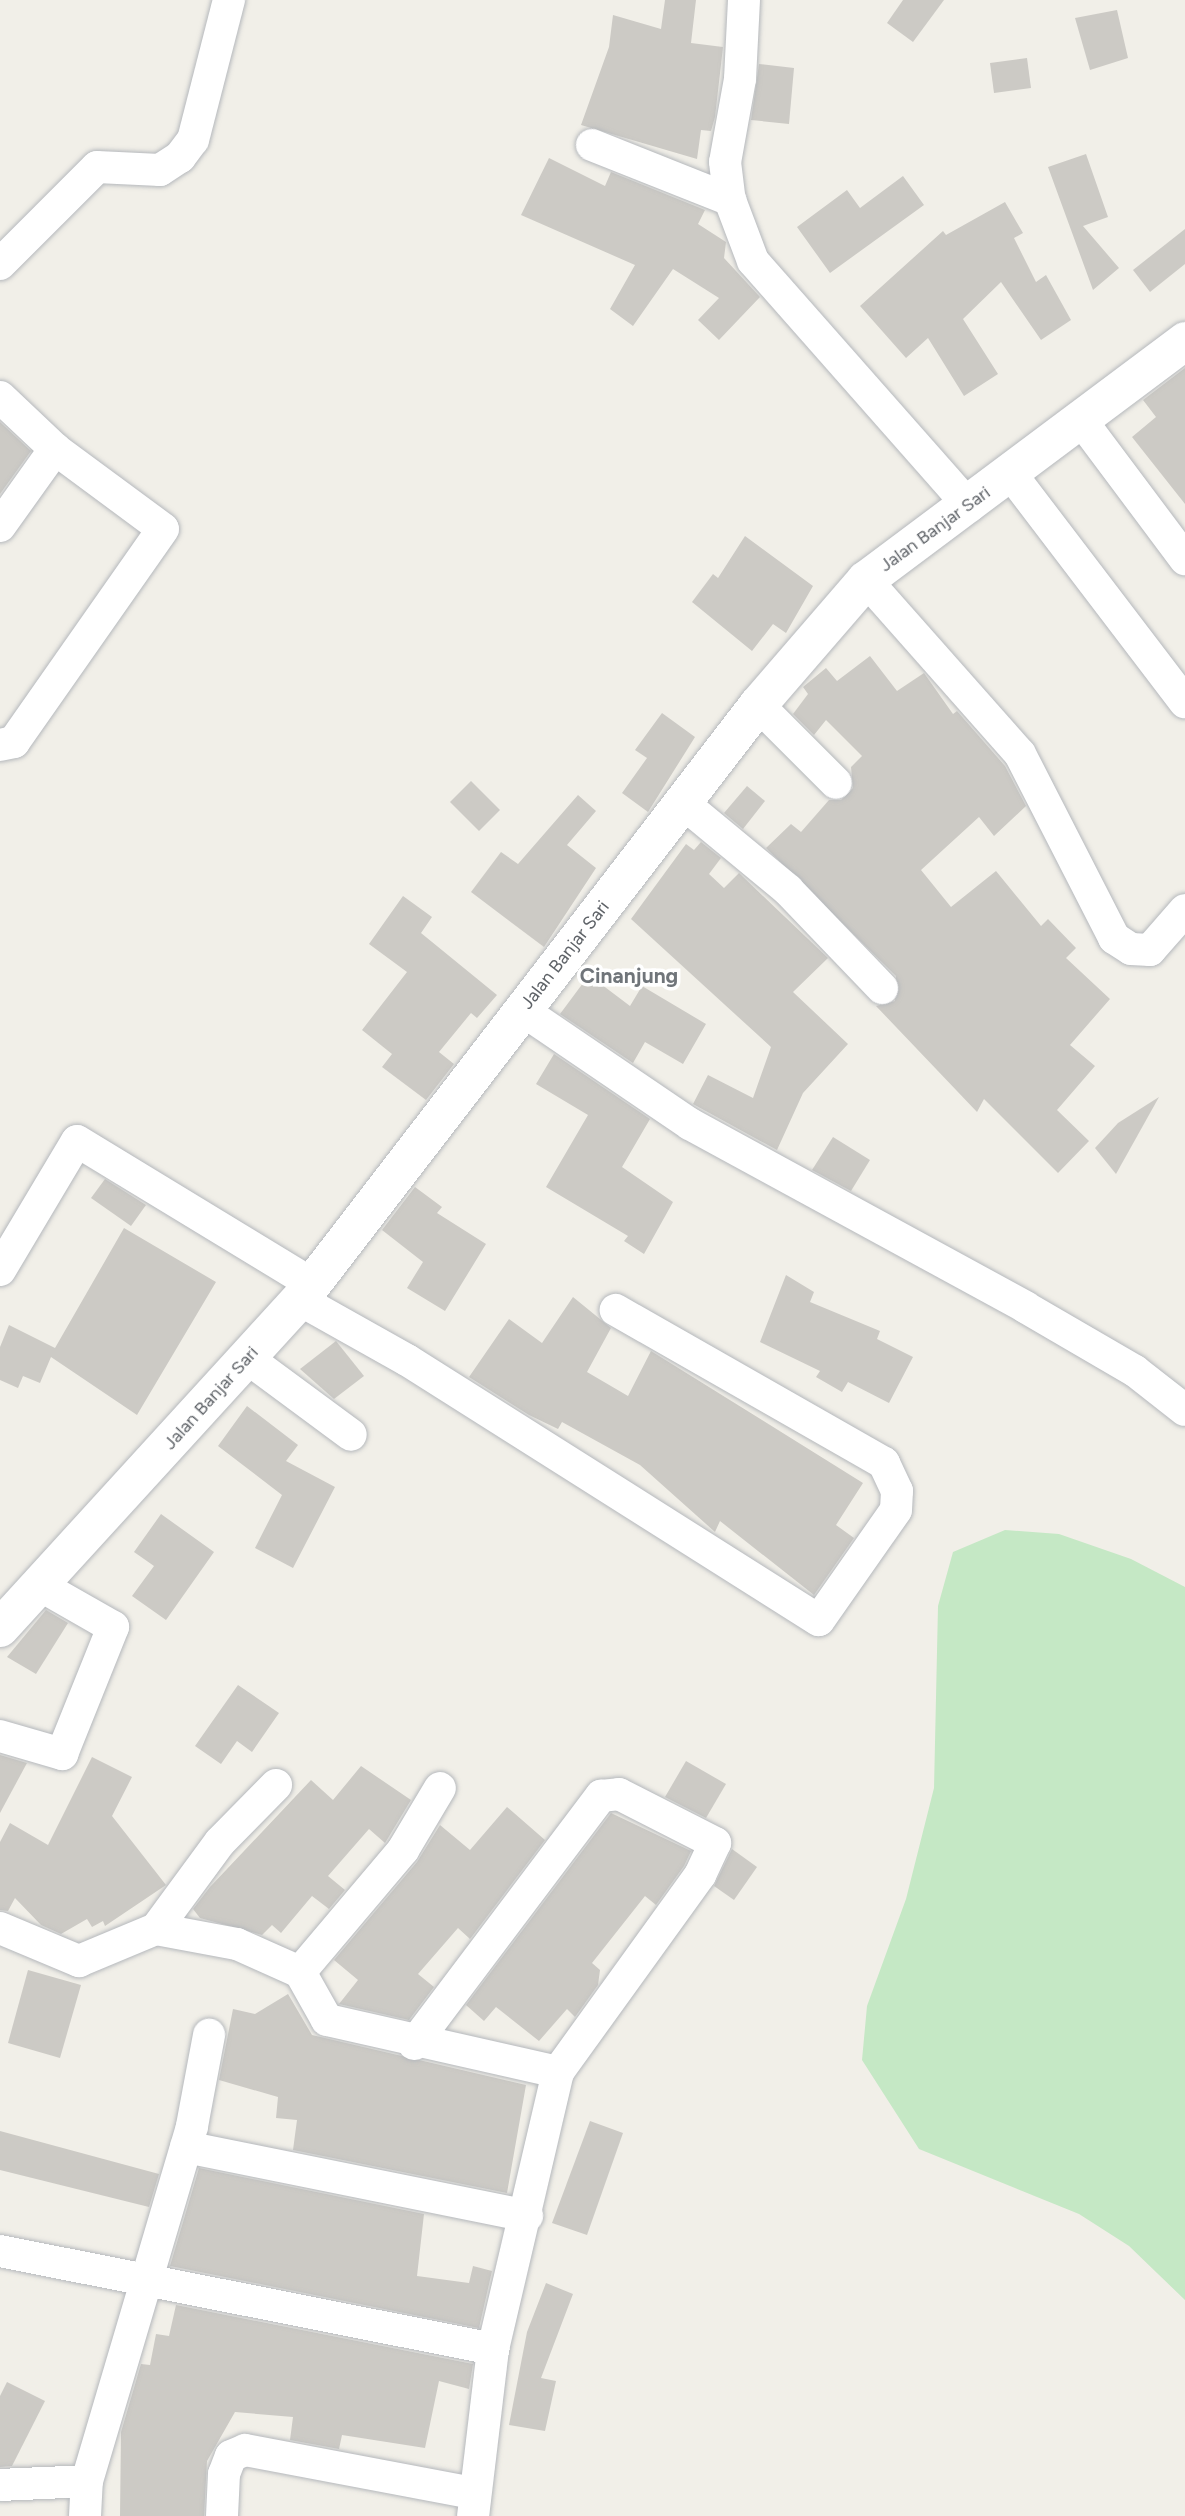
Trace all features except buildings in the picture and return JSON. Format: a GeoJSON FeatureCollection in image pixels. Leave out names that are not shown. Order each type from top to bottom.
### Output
{"type":"FeatureCollection","features":[{"type":"Feature","properties":{"kind":"street"},"geometry":{"type":"LineString","coordinates":[[0,264],[96,167],[160,170],[180,157],[193,140],[229,0]]}},
{"type":"Feature","properties":{"kind":"street"},"geometry":{"type":"LineString","coordinates":[[744,0],[740,79],[725,162],[730,200],[753,261],[970,506]]}},
{"type":"Feature","properties":{"kind":"street"},"geometry":{"type":"LineString","coordinates":[[592,145],[730,200]]}},
{"type":"Feature","properties":{"kind":"street","name":"Jalan Banjar Sari"},"geometry":{"type":"LineString","coordinates":[[0,1628],[306,1292],[758,705],[866,580],[970,506],[1185,341]]}},
{"type":"Feature","properties":{"kind":"street"},"geometry":{"type":"LineString","coordinates":[[0,397],[55,449],[163,529],[13,742],[0,745]]}},
{"type":"Feature","properties":{"kind":"street"},"geometry":{"type":"LineString","coordinates":[[1081,420],[1185,559]]}},
{"type":"Feature","properties":{"kind":"street"},"geometry":{"type":"LineString","coordinates":[[0,526],[55,449]]}},
{"type":"Feature","properties":{"kind":"street"},"geometry":{"type":"LineString","coordinates":[[1011,474],[1185,702]]}},
{"type":"Feature","properties":{"kind":"street"},"geometry":{"type":"LineString","coordinates":[[866,580],[1020,754],[1114,938],[1131,949],[1150,950],[1185,910]]}},
{"type":"Feature","properties":{"kind":"street"},"geometry":{"type":"LineString","coordinates":[[758,705],[835,783]]}},
{"type":"Feature","properties":{"kind":"street"},"geometry":{"type":"LineString","coordinates":[[683,803],[788,890],[882,988]]}},
{"type":"Feature","properties":{"kind":"street"},"geometry":{"type":"LineString","coordinates":[[522,1010],[690,1124],[1025,1307],[1135,1371],[1185,1410]]}},
{"type":"Feature","properties":{"kind":"street"},"geometry":{"type":"LineString","coordinates":[[0,1269],[77,1141],[407,1360],[820,1620],[896,1510],[897,1491],[884,1463],[616,1310]]}},
{"type":"Feature","properties":{"kind":"street"},"geometry":{"type":"LineString","coordinates":[[247,1359],[351,1435]]}},
{"type":"Feature","properties":{"kind":"street"},"geometry":{"type":"LineString","coordinates":[[0,1736],[62,1754],[113,1627],[41,1586]]}},
{"type":"Feature","properties":{"kind":"street"},"geometry":{"type":"LineString","coordinates":[[0,1928],[79,1961],[156,1929],[220,1842],[276,1785]]}},
{"type":"Feature","properties":{"kind":"street"},"geometry":{"type":"LineString","coordinates":[[300,1972],[403,1850],[440,1788]]}},
{"type":"Feature","properties":{"kind":"street"},"geometry":{"type":"LineString","coordinates":[[222,2516],[224,2474],[231,2456],[245,2450],[473,2504],[493,2348],[527,2216],[558,2072],[700,1875],[715,1843],[619,1794],[601,1797],[414,2044]]}},
{"type":"Feature","properties":{"kind":"street"},"geometry":{"type":"LineString","coordinates":[[156,1929],[265,1951],[300,1972],[327,2021],[414,2044],[558,2072]]}},
{"type":"Feature","properties":{"kind":"street"},"geometry":{"type":"LineString","coordinates":[[85,2516],[87,2481],[186,2147],[209,2035]]}},
{"type":"Feature","properties":{"kind":"street"},"geometry":{"type":"LineString","coordinates":[[186,2147],[527,2216]]}},
{"type":"Feature","properties":{"kind":"street"},"geometry":{"type":"LineString","coordinates":[[0,2251],[146,2283],[493,2348]]}},
{"type":"Feature","properties":{"kind":"street"},"geometry":{"type":"LineString","coordinates":[[0,2485],[87,2481]]}},
{"type":"Feature","properties":{"kind":"green space"},"geometry":{"type":"Polygon","coordinates":[[[1005,1530],[1059,1534],[1131,1559],[1185,1587],[1185,2300],[1129,2246],[1079,2214],[919,2149],[862,2060],[867,2006],[906,1899],[934,1788],[938,1606],[953,1552],[1005,1530]]]}},
{"type":"Feature","properties":{"kind":"district","name":"Cinanjung"},"geometry":{"type":"Point","coordinates":[629,976]}}]}
